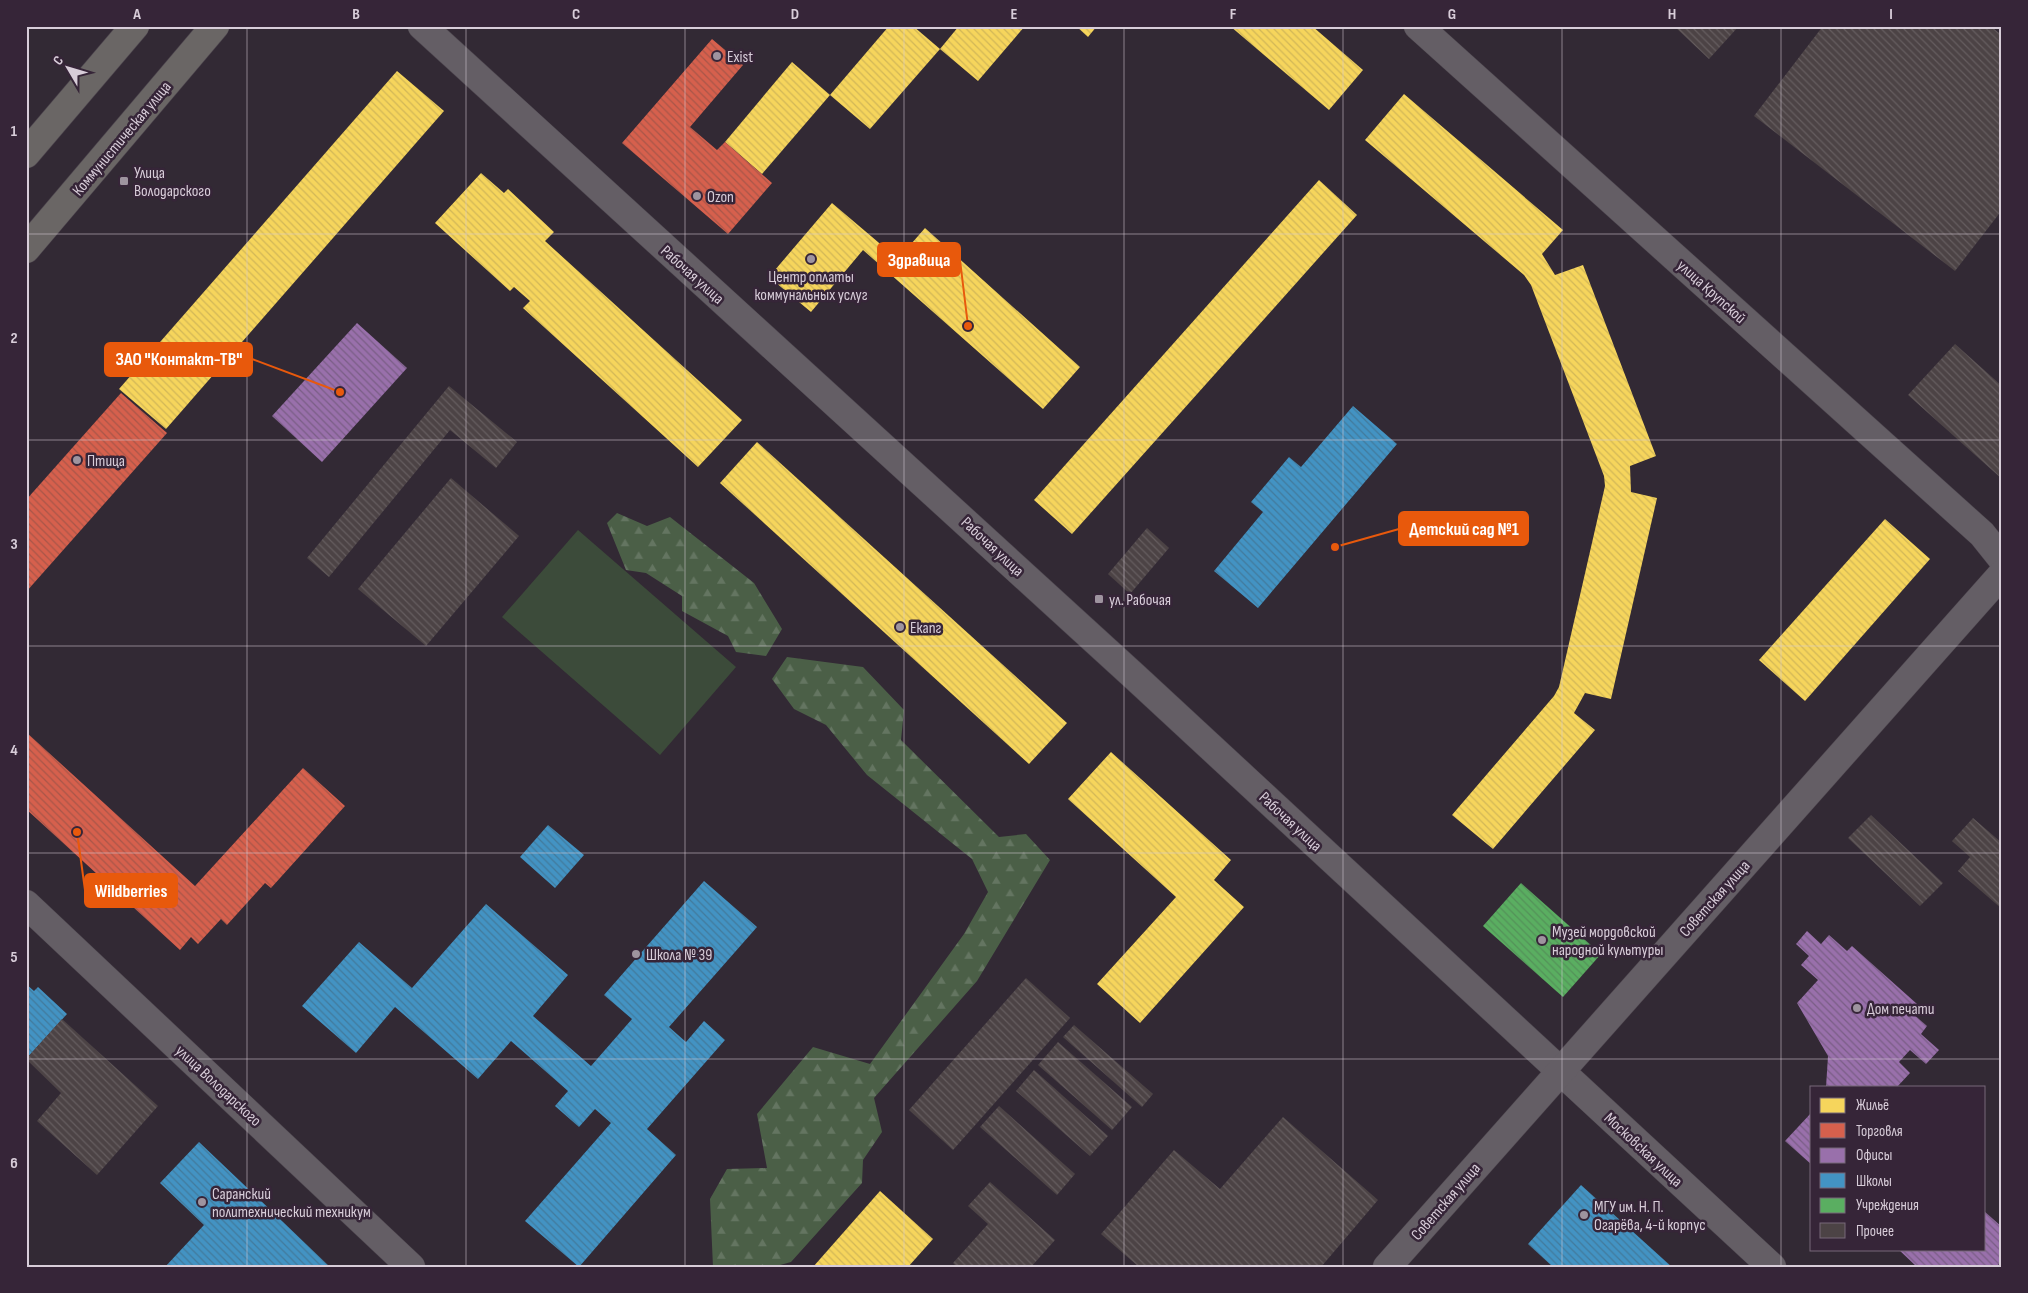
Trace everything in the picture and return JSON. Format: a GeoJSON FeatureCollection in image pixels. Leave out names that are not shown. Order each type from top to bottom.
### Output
{"type":"FeatureCollection","features":[{"type":"Feature","properties":{"kind":"main road"},"geometry":{"type":"LineString","coordinates":[[26,154],[135,26]]}},
{"type":"Feature","properties":{"kind":"main road","name":"Коммунистическая улица"},"geometry":{"type":"LineString","coordinates":[[26,249],[215,26]]}},
{"type":"Feature","properties":{"kind":"street","name":"Рабочая улица"},"geometry":{"type":"LineString","coordinates":[[422,26],[1135,677],[1560,1071]]}},
{"type":"Feature","properties":{"kind":"street","name":"улица Крупской"},"geometry":{"type":"LineString","coordinates":[[1418,26],[1975,528],[2002,559]]}},
{"type":"Feature","properties":{"kind":"street","name":"Советская улица"},"geometry":{"type":"LineString","coordinates":[[1386,1267],[2002,574]]}},
{"type":"Feature","properties":{"kind":"street","name":"улица Володарского"},"geometry":{"type":"LineString","coordinates":[[26,904],[411,1267]]}},
{"type":"Feature","properties":{"kind":"street","name":"Московская улица"},"geometry":{"type":"LineString","coordinates":[[1560,1071],[1772,1267]]}},
{"type":"Feature","properties":{"kind":"green space"},"geometry":{"type":"Polygon","coordinates":[[[617,513],[647,526],[670,517],[754,583],[782,629],[766,656],[736,652],[728,636],[682,611],[682,596],[646,573],[626,570],[607,523],[617,513]]]}},
{"type":"Feature","properties":{"kind":"green space"},"geometry":{"type":"Polygon","coordinates":[[[578,530],[736,667],[660,755],[502,617],[578,530]]]}},
{"type":"Feature","properties":{"kind":"green space"},"geometry":{"type":"Polygon","coordinates":[[[787,657],[863,667],[904,710],[901,740],[999,837],[1026,834],[1050,860],[977,981],[874,1098],[882,1132],[863,1160],[862,1183],[791,1262],[773,1267],[713,1267],[710,1199],[727,1169],[767,1168],[757,1114],[813,1047],[870,1064],[964,934],[988,892],[972,859],[867,775],[826,725],[794,709],[772,679],[787,657]]]}},
{"type":"Feature","properties":{"kind":"building: Жильё"},"geometry":{"type":"Polygon","coordinates":[[[889,26],[913,26],[940,49],[870,129],[830,95],[889,26]]]}},
{"type":"Feature","properties":{"kind":"building: Жильё"},"geometry":{"type":"Polygon","coordinates":[[[959,26],[1025,26],[978,81],[940,49],[959,26]]]}},
{"type":"Feature","properties":{"kind":"building: Жильё"},"geometry":{"type":"Polygon","coordinates":[[[1076,26],[1097,26],[1088,37],[1076,26]]]}},
{"type":"Feature","properties":{"kind":"building: Жильё"},"geometry":{"type":"Polygon","coordinates":[[[1230,26],[1312,26],[1363,70],[1329,110],[1230,26]]]}},
{"type":"Feature","properties":{"kind":"building: Жильё"},"geometry":{"type":"Polygon","coordinates":[[[792,62],[830,95],[762,174],[725,142],[792,62]]]}},
{"type":"Feature","properties":{"kind":"building: Жильё"},"geometry":{"type":"Polygon","coordinates":[[[397,71],[444,111],[166,429],[119,389],[397,71]]]}},
{"type":"Feature","properties":{"kind":"building: Жильё"},"geometry":{"type":"Polygon","coordinates":[[[1404,94],[1563,230],[1542,254],[1555,275],[1583,265],[1656,456],[1630,466],[1631,492],[1657,498],[1611,699],[1585,693],[1574,713],[1595,730],[1493,849],[1452,815],[1554,696],[1559,687],[1605,486],[1604,476],[1531,285],[1524,275],[1365,140],[1404,94]]]}},
{"type":"Feature","properties":{"kind":"building: Жильё"},"geometry":{"type":"Polygon","coordinates":[[[481,173],[504,193],[508,189],[554,232],[545,241],[742,420],[698,467],[523,308],[530,301],[514,287],[510,291],[435,223],[481,173]]]}},
{"type":"Feature","properties":{"kind":"building: Жильё"},"geometry":{"type":"Polygon","coordinates":[[[1319,180],[1357,215],[1072,534],[1034,500],[1319,180]]]}},
{"type":"Feature","properties":{"kind":"building: Жильё"},"geometry":{"type":"Polygon","coordinates":[[[832,203],[898,259],[925,228],[1080,367],[1043,409],[863,250],[811,312],[769,277],[832,203]]]}},
{"type":"Feature","properties":{"kind":"building: Жильё"},"geometry":{"type":"Polygon","coordinates":[[[757,442],[1067,723],[1029,764],[720,483],[757,442]]]}},
{"type":"Feature","properties":{"kind":"building: Жильё"},"geometry":{"type":"Polygon","coordinates":[[[1885,519],[1930,559],[1805,701],[1759,660],[1885,519]]]}},
{"type":"Feature","properties":{"kind":"building: Жильё"},"geometry":{"type":"Polygon","coordinates":[[[1111,752],[1231,860],[1214,880],[1244,907],[1140,1023],[1097,984],[1176,897],[1068,799],[1111,752]]]}},
{"type":"Feature","properties":{"kind":"building: Жильё"},"geometry":{"type":"Polygon","coordinates":[[[880,1191],[933,1239],[908,1267],[813,1267],[880,1191]]]}},
{"type":"Feature","properties":{"kind":"building: Торговля"},"geometry":{"type":"Polygon","coordinates":[[[712,39],[743,65],[690,127],[717,150],[725,142],[772,183],[728,234],[622,143],[712,39]]]}},
{"type":"Feature","properties":{"kind":"building: Торговля"},"geometry":{"type":"Polygon","coordinates":[[[121,393],[167,433],[26,592],[26,500],[121,393]]]}},
{"type":"Feature","properties":{"kind":"building: Торговля"},"geometry":{"type":"Polygon","coordinates":[[[26,732],[195,886],[303,768],[345,806],[271,888],[265,883],[227,925],[221,919],[198,944],[191,937],[180,950],[26,809],[26,732]]]}},
{"type":"Feature","properties":{"kind":"building: Офисы"},"geometry":{"type":"Polygon","coordinates":[[[357,323],[407,368],[322,462],[272,416],[357,323]]]}},
{"type":"Feature","properties":{"kind":"building: Офисы","name":"Дом печати"},"geometry":{"type":"Polygon","coordinates":[[[1807,931],[1821,944],[1829,935],[1847,951],[1852,946],[1917,1004],[1911,1012],[1927,1026],[1921,1034],[1939,1050],[1926,1064],[1910,1050],[1899,1062],[1910,1073],[1898,1086],[1826,1086],[1828,1056],[1797,1003],[1818,980],[1801,965],[1809,956],[1796,944],[1807,931]]]}},
{"type":"Feature","properties":{"kind":"building: Офисы"},"geometry":{"type":"Polygon","coordinates":[[[1810,1114],[1810,1163],[1785,1141],[1810,1114]]]}},
{"type":"Feature","properties":{"kind":"building: Офисы"},"geometry":{"type":"Polygon","coordinates":[[[1986,1213],[2002,1227],[2002,1261],[1996,1267],[1917,1267],[1899,1250],[1986,1250],[1986,1213]]]}},
{"type":"Feature","properties":{"kind":"building: Школы"},"geometry":{"type":"Polygon","coordinates":[[[1353,406],[1397,444],[1258,608],[1214,571],[1263,512],[1251,502],[1289,457],[1301,467],[1353,406]]]}},
{"type":"Feature","properties":{"kind":"building: Школы"},"geometry":{"type":"Polygon","coordinates":[[[548,825],[584,855],[555,888],[520,857],[548,825]]]}},
{"type":"Feature","properties":{"kind":"building: Школы"},"geometry":{"type":"Polygon","coordinates":[[[704,881],[757,927],[669,1027],[686,1042],[704,1021],[725,1040],[647,1129],[676,1155],[579,1267],[525,1221],[611,1123],[595,1109],[579,1127],[555,1106],[568,1091],[511,1041],[478,1079],[395,1007],[356,1053],[302,1006],[359,942],[412,988],[486,904],[568,975],[533,1016],[591,1066],[632,1019],[604,995],[704,881]]]}},
{"type":"Feature","properties":{"kind":"building: Школы"},"geometry":{"type":"Polygon","coordinates":[[[26,984],[34,991],[38,987],[67,1014],[26,1059],[26,984]]]}},
{"type":"Feature","properties":{"kind":"building: Школы","name":"Саранский политехнический техникум"},"geometry":{"type":"Polygon","coordinates":[[[199,1142],[330,1267],[165,1267],[204,1225],[160,1183],[199,1142]]]}},
{"type":"Feature","properties":{"kind":"building: Школы","name":"МГУ им. Н. П. Огарёва, 4-й корпус"},"geometry":{"type":"Polygon","coordinates":[[[1581,1185],[1672,1267],[1553,1267],[1528,1244],[1581,1185]]]}},
{"type":"Feature","properties":{"kind":"building: Учреждения","name":"Музей мордовской народной культуры"},"geometry":{"type":"Polygon","coordinates":[[[1521,883],[1601,954],[1563,997],[1483,926],[1521,883]]]}},
{"type":"Feature","properties":{"kind":"building: Прочее"},"geometry":{"type":"Polygon","coordinates":[[[1674,26],[1739,26],[1709,59],[1674,26]]]}},
{"type":"Feature","properties":{"kind":"building: Прочее"},"geometry":{"type":"Polygon","coordinates":[[[1823,26],[1990,26],[2002,35],[2002,210],[1955,271],[1754,116],[1823,26]]]}},
{"type":"Feature","properties":{"kind":"building: Прочее"},"geometry":{"type":"Polygon","coordinates":[[[1955,344],[2002,386],[2002,479],[1908,395],[1955,344]]]}},
{"type":"Feature","properties":{"kind":"building: Прочее"},"geometry":{"type":"Polygon","coordinates":[[[449,386],[517,442],[496,468],[450,430],[329,577],[307,558],[449,386]]]}},
{"type":"Feature","properties":{"kind":"building: Прочее"},"geometry":{"type":"Polygon","coordinates":[[[451,478],[519,536],[426,646],[358,589],[451,478]]]}},
{"type":"Feature","properties":{"kind":"building: Прочее"},"geometry":{"type":"Polygon","coordinates":[[[1147,528],[1169,548],[1130,594],[1108,574],[1147,528]]]}},
{"type":"Feature","properties":{"kind":"building: Прочее"},"geometry":{"type":"Polygon","coordinates":[[[1871,815],[1943,883],[1920,906],[1848,838],[1871,815]]]}},
{"type":"Feature","properties":{"kind":"building: Прочее"},"geometry":{"type":"Polygon","coordinates":[[[1973,818],[2002,843],[2002,909],[1958,871],[1970,857],[1952,841],[1973,818]]]}},
{"type":"Feature","properties":{"kind":"building: Прочее"},"geometry":{"type":"Polygon","coordinates":[[[1026,978],[1070,1018],[953,1150],[909,1110],[1026,978]]]}},
{"type":"Feature","properties":{"kind":"building: Прочее"},"geometry":{"type":"Polygon","coordinates":[[[62,1019],[158,1106],[97,1175],[37,1121],[61,1093],[26,1059],[62,1019]]]}},
{"type":"Feature","properties":{"kind":"building: Прочее"},"geometry":{"type":"Polygon","coordinates":[[[1074,1025],[1153,1094],[1142,1107],[1063,1037],[1074,1025]]]}},
{"type":"Feature","properties":{"kind":"building: Прочее"},"geometry":{"type":"Polygon","coordinates":[[[1058,1042],[1132,1107],[1112,1130],[1038,1065],[1058,1042]]]}},
{"type":"Feature","properties":{"kind":"building: Прочее"},"geometry":{"type":"Polygon","coordinates":[[[1034,1070],[1108,1136],[1090,1156],[1016,1091],[1034,1070]]]}},
{"type":"Feature","properties":{"kind":"building: Прочее"},"geometry":{"type":"Polygon","coordinates":[[[999,1106],[1075,1174],[1057,1195],[980,1127],[999,1106]]]}},
{"type":"Feature","properties":{"kind":"building: Прочее"},"geometry":{"type":"Polygon","coordinates":[[[1283,1117],[1378,1200],[1321,1267],[1139,1267],[1101,1234],[1174,1150],[1220,1189],[1283,1117]]]}},
{"type":"Feature","properties":{"kind":"building: Прочее"},"geometry":{"type":"Polygon","coordinates":[[[990,1182],[1055,1240],[1031,1267],[957,1267],[953,1263],[988,1224],[968,1206],[990,1182]]]}},
{"type":"Feature","properties":{"kind":"place","name":"Exist"},"geometry":{"type":"Point","coordinates":[717,56]}},
{"type":"Feature","properties":{"kind":"place","name":"Улица Володарского"},"geometry":{"type":"Point","coordinates":[124,181]}},
{"type":"Feature","properties":{"kind":"place","name":"Ozon"},"geometry":{"type":"Point","coordinates":[697,196]}},
{"type":"Feature","properties":{"kind":"place","name":"Центр оплаты коммунальных услуг"},"geometry":{"type":"Point","coordinates":[811,259]}},
{"type":"Feature","properties":{"kind":"place","name":"Здравица"},"geometry":{"type":"Point","coordinates":[968,326]}},
{"type":"Feature","properties":{"kind":"place","name":"ЗАО \"Контакт-ТВ\""},"geometry":{"type":"Point","coordinates":[340,392]}},
{"type":"Feature","properties":{"kind":"place","name":"Птица"},"geometry":{"type":"Point","coordinates":[77,460]}},
{"type":"Feature","properties":{"kind":"place","name":"Детский сад №1"},"geometry":{"type":"Point","coordinates":[1335,547]}},
{"type":"Feature","properties":{"kind":"place","name":"ул. Рабочая"},"geometry":{"type":"Point","coordinates":[1099,599]}},
{"type":"Feature","properties":{"kind":"place","name":"Екапг"},"geometry":{"type":"Point","coordinates":[900,627]}},
{"type":"Feature","properties":{"kind":"place","name":"Wildberries"},"geometry":{"type":"Point","coordinates":[77,832]}},
{"type":"Feature","properties":{"kind":"place","name":"Музей мордовской народной культуры"},"geometry":{"type":"Point","coordinates":[1542,940]}},
{"type":"Feature","properties":{"kind":"place","name":"Школа № 39"},"geometry":{"type":"Point","coordinates":[636,954]}},
{"type":"Feature","properties":{"kind":"place","name":"Дом печати"},"geometry":{"type":"Point","coordinates":[1857,1008]}},
{"type":"Feature","properties":{"kind":"place","name":"Саранский политехнический техникум"},"geometry":{"type":"Point","coordinates":[202,1202]}},
{"type":"Feature","properties":{"kind":"place","name":"МГУ им. Н. П. Огарёва, 4-й корпус"},"geometry":{"type":"Point","coordinates":[1584,1215]}}]}
